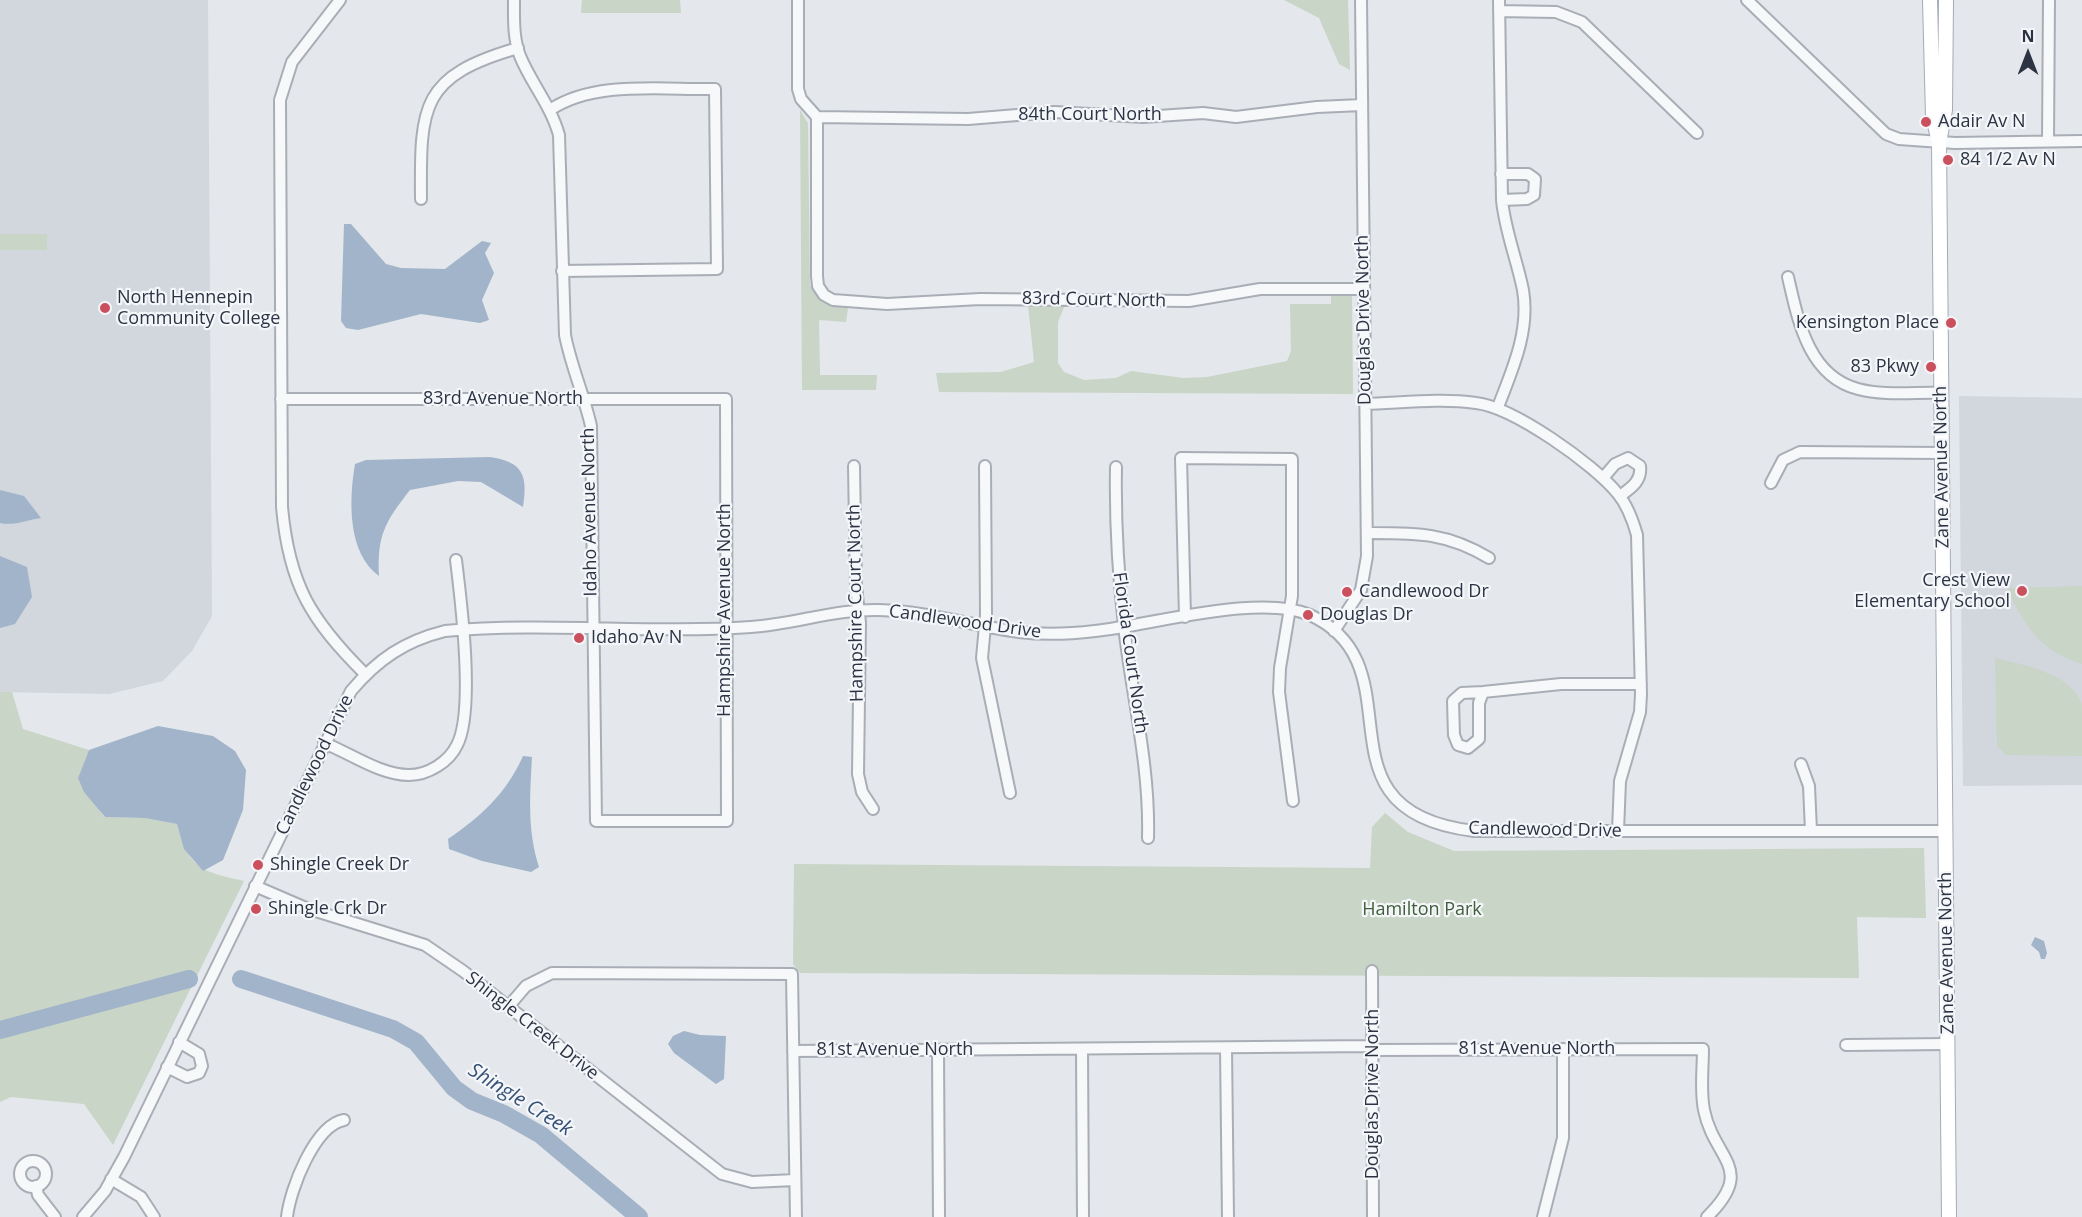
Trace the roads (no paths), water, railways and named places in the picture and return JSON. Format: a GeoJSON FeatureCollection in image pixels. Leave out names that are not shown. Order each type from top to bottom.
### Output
{"type":"FeatureCollection","features":[{"type":"Feature","properties":{"kind":"main road","name":"Zane Avenue North"},"geometry":{"type":"LineString","coordinates":[[1930,0],[1933,117],[1939,143]]}},
{"type":"Feature","properties":{"kind":"main road","name":"Zane Avenue North"},"geometry":{"type":"LineString","coordinates":[[1946,0],[1945,110],[1939,143],[1949,1217]]}},
{"type":"Feature","properties":{"kind":"street"},"geometry":{"type":"LineString","coordinates":[[340,0],[292,62],[280,100],[282,507],[289,562],[311,612],[327,634],[365,674]]}},
{"type":"Feature","properties":{"kind":"street","name":"Idaho Avenue North"},"geometry":{"type":"LineString","coordinates":[[514,0],[518,48],[525,66],[550,110],[560,149],[565,335],[592,437],[592,629],[596,821]]}},
{"type":"Feature","properties":{"kind":"street"},"geometry":{"type":"LineString","coordinates":[[798,0],[798,88],[801,99],[817,117]]}},
{"type":"Feature","properties":{"kind":"street","name":"Douglas Drive North"},"geometry":{"type":"LineString","coordinates":[[1334,631],[1360,590],[1366,556],[1367,533],[1361,0]]}},
{"type":"Feature","properties":{"kind":"street"},"geometry":{"type":"LineString","coordinates":[[2048,140],[2049,0]]}},
{"type":"Feature","properties":{"kind":"street"},"geometry":{"type":"LineString","coordinates":[[1750,1],[1881,130],[1899,139],[1939,143],[2082,141]]}},
{"type":"Feature","properties":{"kind":"street"},"geometry":{"type":"LineString","coordinates":[[1498,407],[1516,359],[1524,315],[1523,293],[1504,223],[1502,200],[1499,5],[1556,12],[1582,22],[1697,133]]}},
{"type":"Feature","properties":{"kind":"street"},"geometry":{"type":"LineString","coordinates":[[421,199],[423,126],[428,108],[437,91],[465,66],[518,48]]}},
{"type":"Feature","properties":{"kind":"street"},"geometry":{"type":"LineString","coordinates":[[550,110],[566,99],[602,91],[715,89],[717,269],[562,271]]}},
{"type":"Feature","properties":{"kind":"street","name":"84th Court North"},"geometry":{"type":"LineString","coordinates":[[817,117],[968,120],[1054,112],[1135,117],[1203,113],[1236,117],[1317,107],[1362,105]]}},
{"type":"Feature","properties":{"kind":"street","name":"83rd Court North"},"geometry":{"type":"LineString","coordinates":[[817,117],[818,286],[824,295],[843,302],[887,303],[980,299],[1189,301],[1260,289],[1364,289]]}},
{"type":"Feature","properties":{"kind":"street"},"geometry":{"type":"LineString","coordinates":[[1501,174],[1528,174],[1535,179],[1536,186],[1534,195],[1527,199],[1502,200]]}},
{"type":"Feature","properties":{"kind":"street"},"geometry":{"type":"LineString","coordinates":[[1788,277],[1797,317],[1811,352],[1831,376],[1844,384],[1872,392],[1942,393]]}},
{"type":"Feature","properties":{"kind":"street","name":"83rd Avenue North"},"geometry":{"type":"LineString","coordinates":[[281,399],[726,399]]}},
{"type":"Feature","properties":{"kind":"street","name":"Hampshire Avenue North"},"geometry":{"type":"LineString","coordinates":[[596,821],[727,821],[726,399]]}},
{"type":"Feature","properties":{"kind":"street"},"geometry":{"type":"LineString","coordinates":[[1365,404],[1456,401],[1498,407],[1537,429],[1603,478],[1620,496],[1632,518],[1637,535],[1641,684],[1640,712],[1620,781],[1618,831]]}},
{"type":"Feature","properties":{"kind":"street"},"geometry":{"type":"LineString","coordinates":[[1771,483],[1783,460],[1800,452],[1942,453]]}},
{"type":"Feature","properties":{"kind":"street"},"geometry":{"type":"LineString","coordinates":[[1185,617],[1181,458],[1292,459],[1291,609],[1280,669],[1279,692],[1293,801]]}},
{"type":"Feature","properties":{"kind":"street"},"geometry":{"type":"LineString","coordinates":[[1603,478],[1621,460],[1628,458],[1640,466],[1641,474],[1638,482],[1620,496]]}},
{"type":"Feature","properties":{"kind":"street","name":"Hampshire Court North"},"geometry":{"type":"LineString","coordinates":[[854,466],[858,610],[858,774],[862,792],[873,809]]}},
{"type":"Feature","properties":{"kind":"street"},"geometry":{"type":"LineString","coordinates":[[985,466],[986,626],[982,658],[1010,793]]}},
{"type":"Feature","properties":{"kind":"street","name":"Florida Court North"},"geometry":{"type":"LineString","coordinates":[[1116,467],[1115,524],[1124,627],[1149,785],[1149,838]]}},
{"type":"Feature","properties":{"kind":"street"},"geometry":{"type":"LineString","coordinates":[[1367,533],[1421,533],[1445,536],[1468,545],[1489,558]]}},
{"type":"Feature","properties":{"kind":"street"},"geometry":{"type":"LineString","coordinates":[[324,742],[395,773],[410,775],[437,767],[457,746],[465,718],[464,630],[456,560]]}},
{"type":"Feature","properties":{"kind":"street","name":"Candlewood Drive"},"geometry":{"type":"LineString","coordinates":[[83,1217],[105,1191],[351,691],[365,674],[401,646],[422,637],[464,630],[768,625],[821,614],[858,610],[911,611],[986,626],[1046,634],[1124,627],[1251,607],[1291,609],[1322,622],[1334,631],[1353,653],[1362,670],[1369,708],[1372,752],[1378,771],[1388,788],[1412,812],[1437,825],[1474,831],[1946,831]]}},
{"type":"Feature","properties":{"kind":"street"},"geometry":{"type":"LineString","coordinates":[[1483,692],[1479,703],[1479,739],[1468,748],[1458,745],[1454,735],[1453,701],[1462,693],[1561,684],[1641,684]]}},
{"type":"Feature","properties":{"kind":"street"},"geometry":{"type":"LineString","coordinates":[[1801,764],[1809,786],[1811,831]]}},
{"type":"Feature","properties":{"kind":"street","name":"Shingle Creek Drive"},"geometry":{"type":"LineString","coordinates":[[255,886],[306,908],[425,945],[450,962],[722,1174],[752,1182],[795,1180]]}},
{"type":"Feature","properties":{"kind":"street","name":"Douglas Drive North"},"geometry":{"type":"LineString","coordinates":[[1372,971],[1373,1217]]}},
{"type":"Feature","properties":{"kind":"street","name":"81st Avenue North"},"geometry":{"type":"LineString","coordinates":[[508,1007],[526,986],[552,973],[792,974],[793,1051],[1226,1048],[1703,1049],[1704,1109],[1716,1143],[1731,1169],[1731,1180],[1723,1202],[1707,1217]]}},
{"type":"Feature","properties":{"kind":"street"},"geometry":{"type":"LineString","coordinates":[[166,1067],[187,1077],[199,1073],[202,1066],[199,1054],[178,1042]]}},
{"type":"Feature","properties":{"kind":"street","name":"Zane Avenue North"},"geometry":{"type":"LineString","coordinates":[[1846,1045],[1948,1044]]}},
{"type":"Feature","properties":{"kind":"street"},"geometry":{"type":"LineString","coordinates":[[1226,1048],[1228,1217]]}},
{"type":"Feature","properties":{"kind":"street"},"geometry":{"type":"LineString","coordinates":[[1082,1049],[1083,1217]]}},
{"type":"Feature","properties":{"kind":"street"},"geometry":{"type":"LineString","coordinates":[[1543,1217],[1563,1138],[1563,1049]]}},
{"type":"Feature","properties":{"kind":"street"},"geometry":{"type":"LineString","coordinates":[[938,1050],[939,1217]]}},
{"type":"Feature","properties":{"kind":"street"},"geometry":{"type":"LineString","coordinates":[[793,1051],[796,1217]]}},
{"type":"Feature","properties":{"kind":"street"},"geometry":{"type":"LineString","coordinates":[[287,1217],[296,1183],[317,1139],[333,1122],[344,1120]]}},
{"type":"Feature","properties":{"kind":"street"},"geometry":{"type":"LineString","coordinates":[[111,1179],[141,1197],[154,1217]]}},
{"type":"Feature","properties":{"kind":"street"},"geometry":{"type":"LineString","coordinates":[[36,1186],[38,1195],[55,1217]]}},
{"type":"Feature","properties":{"kind":"water"},"geometry":{"type":"Polygon","coordinates":[[[344,224],[351,224],[386,264],[401,268],[445,269],[482,241],[491,243],[485,253],[494,273],[482,300],[489,320],[480,323],[421,314],[358,330],[346,328],[341,321],[344,224]]]}},
{"type":"Feature","properties":{"kind":"water"},"geometry":{"type":"Polygon","coordinates":[[[490,457],[510,462],[521,472],[525,486],[523,507],[481,482],[458,481],[410,490],[394,511],[384,530],[379,550],[379,576],[369,566],[361,554],[353,524],[352,493],[355,464],[366,460],[490,457]]]}},
{"type":"Feature","properties":{"kind":"water"},"geometry":{"type":"Polygon","coordinates":[[[0,490],[24,496],[41,518],[15,523],[0,523],[0,490]]]}},
{"type":"Feature","properties":{"kind":"water"},"geometry":{"type":"Polygon","coordinates":[[[0,556],[27,567],[32,597],[15,624],[0,628],[0,556]]]}},
{"type":"Feature","properties":{"kind":"water"},"geometry":{"type":"Polygon","coordinates":[[[158,726],[213,736],[235,751],[246,770],[243,810],[223,860],[203,871],[184,849],[177,824],[145,818],[105,817],[84,792],[78,778],[89,750],[158,726]]]}},
{"type":"Feature","properties":{"kind":"water"},"geometry":{"type":"Polygon","coordinates":[[[523,756],[532,757],[531,826],[539,867],[531,872],[482,861],[449,849],[448,839],[492,803],[509,782],[523,756]]]}},
{"type":"Feature","properties":{"kind":"water"},"geometry":{"type":"Polygon","coordinates":[[[2035,937],[2044,941],[2047,953],[2045,959],[2041,959],[2039,952],[2031,945],[2035,937]]]}},
{"type":"Feature","properties":{"kind":"water"},"geometry":{"type":"Polygon","coordinates":[[[684,1031],[700,1035],[726,1036],[724,1079],[716,1084],[674,1053],[668,1044],[673,1036],[684,1031]]]}},
{"type":"Feature","properties":{"kind":"waterway","name":"Shingle Creek"},"geometry":{"type":"LineString","coordinates":[[0,1030],[189,979]]}},
{"type":"Feature","properties":{"kind":"waterway","name":"Shingle Creek"},"geometry":{"type":"LineString","coordinates":[[241,979],[393,1029],[416,1042],[454,1088],[472,1101],[504,1114],[541,1135],[639,1217]]}},
{"type":"Feature","properties":{"kind":"place","name":"Adair Av N"},"geometry":{"type":"Point","coordinates":[1926,122]}},
{"type":"Feature","properties":{"kind":"place","name":"84 1/2 Av N"},"geometry":{"type":"Point","coordinates":[1948,160]}},
{"type":"Feature","properties":{"kind":"place","name":"North Hennepin Community College"},"geometry":{"type":"Point","coordinates":[105,308]}},
{"type":"Feature","properties":{"kind":"place","name":"Kensington Place"},"geometry":{"type":"Point","coordinates":[1951,323]}},
{"type":"Feature","properties":{"kind":"place","name":"83 Pkwy"},"geometry":{"type":"Point","coordinates":[1931,367]}},
{"type":"Feature","properties":{"kind":"place","name":"Crest View Elementary School"},"geometry":{"type":"Point","coordinates":[2022,591]}},
{"type":"Feature","properties":{"kind":"place","name":"Candlewood Dr"},"geometry":{"type":"Point","coordinates":[1347,592]}},
{"type":"Feature","properties":{"kind":"place","name":"Douglas Dr"},"geometry":{"type":"Point","coordinates":[1308,615]}},
{"type":"Feature","properties":{"kind":"place","name":"Idaho Av N"},"geometry":{"type":"Point","coordinates":[579,638]}},
{"type":"Feature","properties":{"kind":"place","name":"Shingle Creek Dr"},"geometry":{"type":"Point","coordinates":[258,865]}},
{"type":"Feature","properties":{"kind":"place","name":"Shingle Crk Dr"},"geometry":{"type":"Point","coordinates":[256,909]}},
{"type":"Feature","properties":{"kind":"park label","name":"Hamilton Park"},"geometry":{"type":"Point","coordinates":[1422,910]}}]}
